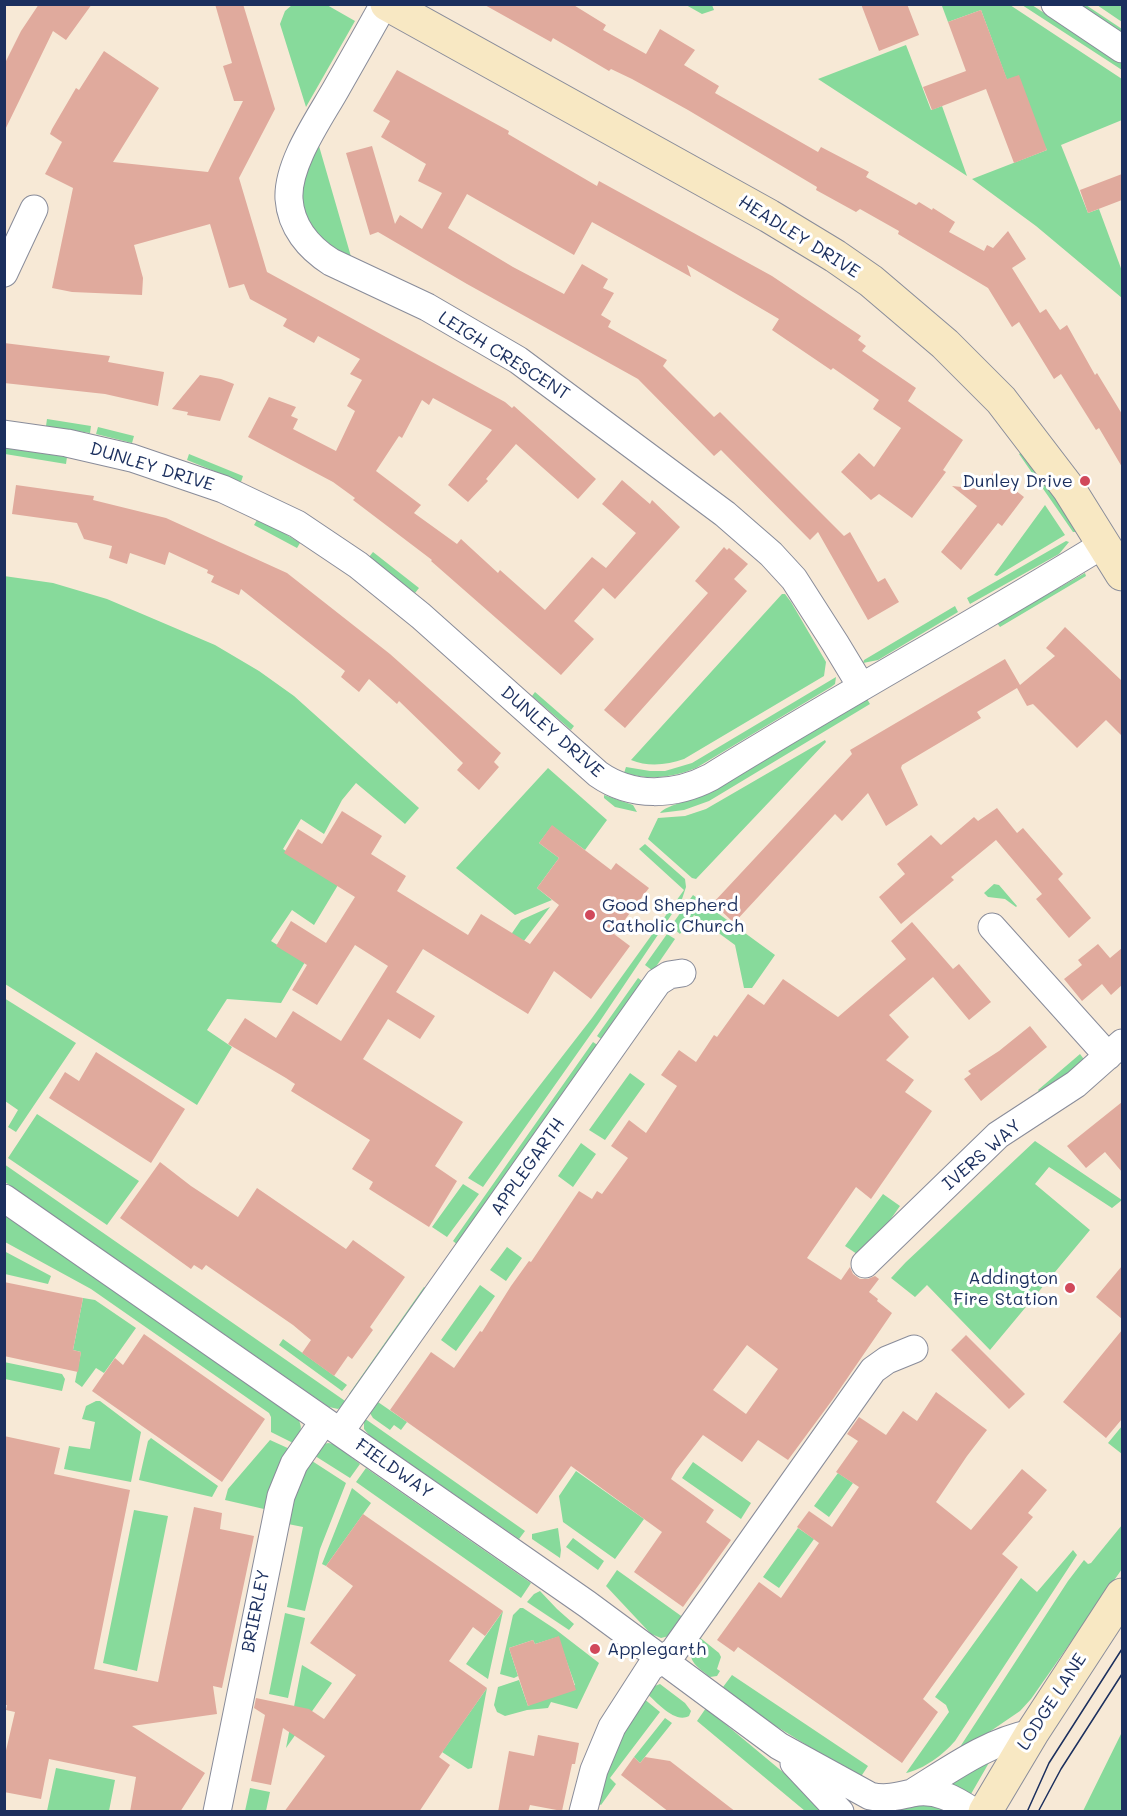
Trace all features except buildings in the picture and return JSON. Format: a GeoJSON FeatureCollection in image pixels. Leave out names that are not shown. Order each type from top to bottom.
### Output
{"type":"FeatureCollection","features":[{"type":"Feature","properties":{"kind":"street","name":"HEADLEY DRIVE"},"geometry":{"type":"LineString","coordinates":[[385,4],[760,211],[826,250],[871,281],[945,344],[1001,400],[1054,467],[1122,574]]}},
{"type":"Feature","properties":{"kind":"street","name":"LEIGH CRESCENT"},"geometry":{"type":"LineString","coordinates":[[385,4],[312,131],[295,168],[289,199],[294,220],[305,239],[321,255],[332,262],[449,319],[518,360],[725,513],[764,547],[794,579],[861,686]]}},
{"type":"Feature","properties":{"kind":"street"},"geometry":{"type":"LineString","coordinates":[[1055,4],[1122,49]]}},
{"type":"Feature","properties":{"kind":"street"},"geometry":{"type":"LineString","coordinates":[[4,273],[34,209]]}},
{"type":"Feature","properties":{"kind":"street","name":"DUNLEY DRIVE"},"geometry":{"type":"LineString","coordinates":[[4,434],[67,443],[132,458],[223,489],[297,524],[330,545],[421,616],[598,774],[637,790],[662,792],[693,786],[711,777],[1104,544]]}},
{"type":"Feature","properties":{"kind":"street","name":"IVERS WAY"},"geometry":{"type":"LineString","coordinates":[[865,1264],[1000,1134],[1076,1084],[1115,1050],[992,927]]}},
{"type":"Feature","properties":{"kind":"street","name":"APPLEGARTH"},"geometry":{"type":"LineString","coordinates":[[332,1426],[658,982],[669,975],[682,973]]}},
{"type":"Feature","properties":{"kind":"street","name":"FIELDWAY"},"geometry":{"type":"LineString","coordinates":[[4,1198],[578,1598],[779,1746],[870,1796],[887,1799],[912,1793],[937,1792],[974,1812]]}},
{"type":"Feature","properties":{"kind":"street"},"geometry":{"type":"LineString","coordinates":[[583,1812],[594,1770],[612,1727],[650,1668],[674,1651],[873,1370],[887,1360],[914,1349]]}},
{"type":"Feature","properties":{"kind":"street","name":"BRIERLEY"},"geometry":{"type":"LineString","coordinates":[[217,1812],[281,1496],[294,1464],[332,1426]]}},
{"type":"Feature","properties":{"kind":"street","name":"LODGE LANE"},"geometry":{"type":"LineString","coordinates":[[986,1812],[1032,1733],[1122,1595]]}},
{"type":"Feature","properties":{"kind":"street","name":"FIELDWAY"},"geometry":{"type":"LineString","coordinates":[[912,1793],[991,1745],[1032,1733]]}},
{"type":"Feature","properties":{"kind":"street","name":"FIELDWAY"},"geometry":{"type":"LineString","coordinates":[[779,1746],[840,1812]]}},
{"type":"Feature","properties":{"kind":"green space"},"geometry":{"type":"Polygon","coordinates":[[[945,4],[1010,5],[1122,79],[1122,120],[1061,145],[1088,213],[1099,209],[1122,271],[1122,298],[1036,226],[972,179],[1047,150],[1007,80],[981,10],[948,22],[942,6],[945,4]]]}},
{"type":"Feature","properties":{"kind":"green space"},"geometry":{"type":"Polygon","coordinates":[[[292,5],[327,5],[355,21],[306,107],[280,24],[285,11],[292,5]]]}},
{"type":"Feature","properties":{"kind":"green space"},"geometry":{"type":"Polygon","coordinates":[[[686,5],[712,5],[714,10],[702,14],[686,5]]]}},
{"type":"Feature","properties":{"kind":"green space"},"geometry":{"type":"Polygon","coordinates":[[[1022,5],[1032,5],[1122,64],[1122,70],[1022,5]]]}},
{"type":"Feature","properties":{"kind":"green space"},"geometry":{"type":"Polygon","coordinates":[[[1086,5],[1122,29],[1122,36],[1079,7],[1086,5]]]}},
{"type":"Feature","properties":{"kind":"green space"},"geometry":{"type":"Polygon","coordinates":[[[1097,5],[1122,5],[1122,22],[1097,5]]]}},
{"type":"Feature","properties":{"kind":"green space"},"geometry":{"type":"Polygon","coordinates":[[[906,45],[931,110],[942,106],[967,176],[818,79],[906,45]]]}},
{"type":"Feature","properties":{"kind":"green space"},"geometry":{"type":"Polygon","coordinates":[[[319,146],[352,260],[322,240],[314,231],[303,210],[301,198],[303,180],[319,146]]]}},
{"type":"Feature","properties":{"kind":"green space"},"geometry":{"type":"Polygon","coordinates":[[[47,419],[91,426],[90,433],[46,426],[47,419]]]}},
{"type":"Feature","properties":{"kind":"green space"},"geometry":{"type":"Polygon","coordinates":[[[98,427],[134,436],[132,443],[96,434],[98,427]]]}},
{"type":"Feature","properties":{"kind":"green space"},"geometry":{"type":"Polygon","coordinates":[[[5,448],[67,457],[66,464],[5,454],[5,448]]]}},
{"type":"Feature","properties":{"kind":"green space"},"geometry":{"type":"Polygon","coordinates":[[[1024,450],[1075,527],[1075,532],[1019,454],[1024,450]]]}},
{"type":"Feature","properties":{"kind":"green space"},"geometry":{"type":"Polygon","coordinates":[[[189,454],[243,476],[241,482],[187,460],[189,454]]]}},
{"type":"Feature","properties":{"kind":"green space"},"geometry":{"type":"Polygon","coordinates":[[[1045,505],[1065,535],[997,576],[994,575],[1045,505]]]}},
{"type":"Feature","properties":{"kind":"green space"},"geometry":{"type":"Polygon","coordinates":[[[257,520],[300,543],[297,548],[254,525],[257,520]]]}},
{"type":"Feature","properties":{"kind":"green space"},"geometry":{"type":"Polygon","coordinates":[[[1066,541],[1069,542],[1059,554],[970,604],[967,598],[1066,541]]]}},
{"type":"Feature","properties":{"kind":"green space"},"geometry":{"type":"Polygon","coordinates":[[[373,552],[419,588],[415,593],[369,557],[373,552]]]}},
{"type":"Feature","properties":{"kind":"green space"},"geometry":{"type":"Polygon","coordinates":[[[1085,573],[1086,576],[1000,627],[997,623],[1085,573]]]}},
{"type":"Feature","properties":{"kind":"green space"},"geometry":{"type":"Polygon","coordinates":[[[4,576],[53,583],[107,599],[215,645],[259,671],[294,696],[419,808],[405,824],[356,783],[342,800],[324,834],[301,819],[283,849],[338,885],[314,925],[292,910],[271,941],[305,962],[281,1003],[227,999],[207,1030],[232,1047],[197,1105],[5,984],[4,576]]]}},
{"type":"Feature","properties":{"kind":"green space"},"geometry":{"type":"Polygon","coordinates":[[[782,594],[785,594],[791,602],[826,662],[824,676],[684,759],[658,764],[644,764],[631,760],[782,594]]]}},
{"type":"Feature","properties":{"kind":"green space"},"geometry":{"type":"Polygon","coordinates":[[[955,606],[958,612],[878,660],[863,663],[864,660],[955,606]]]}},
{"type":"Feature","properties":{"kind":"green space"},"geometry":{"type":"Polygon","coordinates":[[[836,677],[835,684],[831,687],[696,768],[660,777],[642,777],[624,773],[626,767],[665,771],[692,763],[836,677]]]}},
{"type":"Feature","properties":{"kind":"green space"},"geometry":{"type":"Polygon","coordinates":[[[535,692],[574,726],[571,730],[532,696],[535,692]]]}},
{"type":"Feature","properties":{"kind":"green space"},"geometry":{"type":"Polygon","coordinates":[[[867,699],[870,704],[709,801],[684,810],[660,813],[675,804],[710,793],[867,699]]]}},
{"type":"Feature","properties":{"kind":"green space"},"geometry":{"type":"Polygon","coordinates":[[[825,740],[826,742],[696,879],[648,839],[658,818],[685,816],[706,809],[825,740]]]}},
{"type":"Feature","properties":{"kind":"green space"},"geometry":{"type":"Polygon","coordinates":[[[548,768],[607,820],[585,850],[552,826],[539,843],[559,858],[537,888],[552,900],[515,915],[456,868],[548,768]]]}},
{"type":"Feature","properties":{"kind":"green space"},"geometry":{"type":"Polygon","coordinates":[[[604,795],[633,805],[637,812],[615,807],[604,798],[604,795]]]}},
{"type":"Feature","properties":{"kind":"green space"},"geometry":{"type":"Polygon","coordinates":[[[645,844],[685,879],[686,887],[682,899],[598,1024],[483,1187],[468,1178],[592,1018],[684,890],[639,849],[645,844]]]}},
{"type":"Feature","properties":{"kind":"green space"},"geometry":{"type":"Polygon","coordinates":[[[994,884],[999,885],[1016,907],[1005,899],[988,897],[984,893],[994,884]]]}},
{"type":"Feature","properties":{"kind":"green space"},"geometry":{"type":"Polygon","coordinates":[[[693,895],[775,955],[752,988],[744,988],[735,945],[694,915],[680,934],[671,926],[693,895]]]}},
{"type":"Feature","properties":{"kind":"green space"},"geometry":{"type":"Polygon","coordinates":[[[550,907],[517,950],[499,952],[521,920],[550,907]]]}},
{"type":"Feature","properties":{"kind":"green space"},"geometry":{"type":"Polygon","coordinates":[[[667,934],[675,939],[653,971],[645,965],[667,934]]]}},
{"type":"Feature","properties":{"kind":"green space"},"geometry":{"type":"Polygon","coordinates":[[[638,978],[645,983],[604,1041],[597,1036],[638,978]]]}},
{"type":"Feature","properties":{"kind":"green space"},"geometry":{"type":"Polygon","coordinates":[[[4,998],[76,1043],[16,1132],[8,1127],[18,1110],[5,1101],[4,998]]]}},
{"type":"Feature","properties":{"kind":"green space"},"geometry":{"type":"Polygon","coordinates":[[[593,1042],[599,1046],[459,1246],[453,1241],[593,1042]]]}},
{"type":"Feature","properties":{"kind":"green space"},"geometry":{"type":"Polygon","coordinates":[[[1080,1054],[1086,1062],[1041,1094],[1038,1090],[1080,1054]]]}},
{"type":"Feature","properties":{"kind":"green space"},"geometry":{"type":"Polygon","coordinates":[[[630,1073],[645,1084],[605,1140],[589,1130],[630,1073]]]}},
{"type":"Feature","properties":{"kind":"green space"},"geometry":{"type":"Polygon","coordinates":[[[37,1114],[139,1181],[107,1225],[8,1158],[37,1114]]]}},
{"type":"Feature","properties":{"kind":"green space"},"geometry":{"type":"Polygon","coordinates":[[[1035,1141],[1122,1200],[1112,1208],[1049,1167],[1035,1184],[1090,1230],[990,1350],[927,1285],[915,1297],[891,1278],[1035,1141]]]}},
{"type":"Feature","properties":{"kind":"green space"},"geometry":{"type":"Polygon","coordinates":[[[581,1143],[596,1154],[573,1187],[558,1176],[581,1143]]]}},
{"type":"Feature","properties":{"kind":"green space"},"geometry":{"type":"Polygon","coordinates":[[[4,1164],[348,1403],[338,1409],[329,1407],[5,1182],[4,1164]]]}},
{"type":"Feature","properties":{"kind":"green space"},"geometry":{"type":"Polygon","coordinates":[[[463,1184],[479,1194],[447,1237],[432,1227],[463,1184]]]}},
{"type":"Feature","properties":{"kind":"green space"},"geometry":{"type":"Polygon","coordinates":[[[883,1194],[900,1206],[863,1258],[845,1246],[883,1194]]]}},
{"type":"Feature","properties":{"kind":"green space"},"geometry":{"type":"Polygon","coordinates":[[[4,1214],[296,1416],[301,1430],[295,1444],[271,1432],[269,1413],[91,1289],[5,1242],[4,1214]]]}},
{"type":"Feature","properties":{"kind":"green space"},"geometry":{"type":"Polygon","coordinates":[[[507,1247],[522,1258],[506,1281],[490,1270],[507,1247]]]}},
{"type":"Feature","properties":{"kind":"green space"},"geometry":{"type":"Polygon","coordinates":[[[4,1251],[51,1276],[48,1284],[5,1274],[4,1251]]]}},
{"type":"Feature","properties":{"kind":"green space"},"geometry":{"type":"Polygon","coordinates":[[[480,1285],[495,1296],[456,1351],[441,1340],[480,1285]]]}},
{"type":"Feature","properties":{"kind":"green space"},"geometry":{"type":"Polygon","coordinates":[[[424,1287],[427,1289],[353,1398],[349,1394],[424,1287]]]}},
{"type":"Feature","properties":{"kind":"green space"},"geometry":{"type":"Polygon","coordinates":[[[83,1298],[95,1300],[136,1328],[104,1373],[96,1368],[82,1387],[75,1382],[81,1352],[73,1350],[83,1298]]]}},
{"type":"Feature","properties":{"kind":"green space"},"geometry":{"type":"Polygon","coordinates":[[[283,1339],[347,1385],[342,1391],[279,1345],[283,1339]]]}},
{"type":"Feature","properties":{"kind":"green space"},"geometry":{"type":"Polygon","coordinates":[[[4,1362],[62,1374],[65,1379],[62,1391],[5,1379],[4,1362]]]}},
{"type":"Feature","properties":{"kind":"green space"},"geometry":{"type":"Polygon","coordinates":[[[375,1400],[407,1422],[401,1430],[394,1425],[390,1430],[373,1418],[368,1410],[375,1400]]]}},
{"type":"Feature","properties":{"kind":"green space"},"geometry":{"type":"Polygon","coordinates":[[[100,1401],[141,1432],[131,1482],[64,1469],[69,1446],[90,1449],[95,1422],[82,1419],[86,1406],[100,1401]]]}},
{"type":"Feature","properties":{"kind":"green space"},"geometry":{"type":"Polygon","coordinates":[[[364,1418],[525,1531],[519,1539],[370,1436],[364,1429],[364,1418]]]}},
{"type":"Feature","properties":{"kind":"green space"},"geometry":{"type":"Polygon","coordinates":[[[1122,1426],[1122,1454],[1108,1443],[1122,1426]]]}},
{"type":"Feature","properties":{"kind":"green space"},"geometry":{"type":"Polygon","coordinates":[[[151,1438],[218,1486],[212,1497],[139,1480],[148,1441],[151,1438]]]}},
{"type":"Feature","properties":{"kind":"green space"},"geometry":{"type":"Polygon","coordinates":[[[270,1440],[292,1450],[272,1483],[264,1509],[225,1500],[228,1489],[270,1440]]]}},
{"type":"Feature","properties":{"kind":"green space"},"geometry":{"type":"Polygon","coordinates":[[[328,1443],[334,1444],[360,1464],[350,1478],[312,1454],[328,1443]]]}},
{"type":"Feature","properties":{"kind":"green space"},"geometry":{"type":"Polygon","coordinates":[[[309,1459],[346,1483],[320,1549],[305,1611],[287,1607],[303,1527],[283,1523],[309,1459]]]}},
{"type":"Feature","properties":{"kind":"green space"},"geometry":{"type":"Polygon","coordinates":[[[693,1462],[751,1503],[741,1519],[682,1478],[693,1462]]]}},
{"type":"Feature","properties":{"kind":"green space"},"geometry":{"type":"Polygon","coordinates":[[[366,1468],[531,1583],[521,1598],[356,1482],[366,1468]]]}},
{"type":"Feature","properties":{"kind":"green space"},"geometry":{"type":"Polygon","coordinates":[[[576,1471],[644,1519],[615,1559],[563,1522],[559,1496],[576,1471]]]}},
{"type":"Feature","properties":{"kind":"green space"},"geometry":{"type":"Polygon","coordinates":[[[838,1473],[853,1483],[829,1517],[814,1506],[838,1473]]]}},
{"type":"Feature","properties":{"kind":"green space"},"geometry":{"type":"Polygon","coordinates":[[[352,1488],[371,1503],[326,1566],[322,1564],[352,1488]]]}},
{"type":"Feature","properties":{"kind":"green space"},"geometry":{"type":"Polygon","coordinates":[[[134,1510],[168,1516],[137,1671],[103,1663],[134,1510]]]}},
{"type":"Feature","properties":{"kind":"green space"},"geometry":{"type":"Polygon","coordinates":[[[1122,1525],[1122,1569],[1031,1699],[1020,1711],[960,1752],[958,1750],[1068,1581],[1084,1560],[1088,1564],[1091,1563],[1122,1525]]]}},
{"type":"Feature","properties":{"kind":"green space"},"geometry":{"type":"Polygon","coordinates":[[[558,1528],[560,1558],[532,1539],[532,1534],[558,1528]]]}},
{"type":"Feature","properties":{"kind":"green space"},"geometry":{"type":"Polygon","coordinates":[[[798,1528],[814,1539],[779,1588],[763,1577],[798,1528]]]}},
{"type":"Feature","properties":{"kind":"green space"},"geometry":{"type":"Polygon","coordinates":[[[573,1538],[604,1561],[598,1570],[566,1547],[573,1538]]]}},
{"type":"Feature","properties":{"kind":"green space"},"geometry":{"type":"Polygon","coordinates":[[[1073,1550],[1077,1555],[955,1741],[933,1761],[906,1773],[949,1712],[946,1705],[935,1697],[1021,1578],[1037,1592],[1073,1550]]]}},
{"type":"Feature","properties":{"kind":"green space"},"geometry":{"type":"Polygon","coordinates":[[[617,1570],[684,1618],[669,1636],[661,1638],[651,1634],[606,1586],[617,1570]]]}},
{"type":"Feature","properties":{"kind":"green space"},"geometry":{"type":"Polygon","coordinates":[[[540,1591],[574,1624],[569,1630],[527,1602],[540,1591]]]}},
{"type":"Feature","properties":{"kind":"green space"},"geometry":{"type":"Polygon","coordinates":[[[520,1608],[555,1629],[599,1663],[577,1709],[551,1702],[548,1708],[527,1710],[505,1716],[497,1712],[494,1705],[498,1687],[519,1680],[528,1706],[551,1693],[575,1685],[558,1637],[535,1644],[533,1640],[509,1648],[518,1676],[514,1678],[500,1674],[513,1615],[520,1608]]]}},
{"type":"Feature","properties":{"kind":"green space"},"geometry":{"type":"Polygon","coordinates":[[[503,1611],[488,1679],[466,1664],[503,1611]]]}},
{"type":"Feature","properties":{"kind":"green space"},"geometry":{"type":"Polygon","coordinates":[[[285,1613],[305,1618],[288,1698],[269,1694],[285,1613]]]}},
{"type":"Feature","properties":{"kind":"green space"},"geometry":{"type":"Polygon","coordinates":[[[698,1636],[721,1657],[717,1669],[720,1671],[717,1676],[710,1677],[692,1660],[691,1650],[698,1636]]]}},
{"type":"Feature","properties":{"kind":"green space"},"geometry":{"type":"Polygon","coordinates":[[[302,1665],[332,1683],[286,1748],[302,1665]]]}},
{"type":"Feature","properties":{"kind":"green space"},"geometry":{"type":"Polygon","coordinates":[[[732,1675],[868,1766],[860,1778],[766,1720],[723,1687],[732,1675]]]}},
{"type":"Feature","properties":{"kind":"green space"},"geometry":{"type":"Polygon","coordinates":[[[660,1684],[685,1703],[691,1711],[689,1716],[684,1718],[672,1715],[646,1693],[652,1687],[660,1684]]]}},
{"type":"Feature","properties":{"kind":"green space"},"geometry":{"type":"Polygon","coordinates":[[[487,1688],[472,1768],[468,1769],[442,1752],[487,1688]]]}},
{"type":"Feature","properties":{"kind":"green space"},"geometry":{"type":"Polygon","coordinates":[[[643,1698],[660,1712],[610,1778],[616,1784],[601,1805],[596,1802],[611,1754],[643,1698]]]}},
{"type":"Feature","properties":{"kind":"green space"},"geometry":{"type":"Polygon","coordinates":[[[706,1708],[784,1773],[822,1808],[820,1811],[805,1811],[697,1721],[706,1708]]]}},
{"type":"Feature","properties":{"kind":"green space"},"geometry":{"type":"Polygon","coordinates":[[[665,1718],[672,1723],[640,1763],[634,1757],[665,1718]]]}},
{"type":"Feature","properties":{"kind":"green space"},"geometry":{"type":"Polygon","coordinates":[[[1122,1732],[1122,1811],[1083,1811],[1122,1732]]]}},
{"type":"Feature","properties":{"kind":"green space"},"geometry":{"type":"Polygon","coordinates":[[[994,1754],[971,1794],[949,1785],[994,1754]]]}},
{"type":"Feature","properties":{"kind":"green space"},"geometry":{"type":"Polygon","coordinates":[[[56,1768],[115,1780],[109,1811],[47,1811],[56,1768]]]}},
{"type":"Feature","properties":{"kind":"green space"},"geometry":{"type":"Polygon","coordinates":[[[250,1788],[270,1792],[266,1811],[245,1811],[250,1788]]]}},
{"type":"Feature","properties":{"kind":"green space"},"geometry":{"type":"Polygon","coordinates":[[[919,1801],[956,1812],[887,1812],[889,1809],[919,1801]]]}},
{"type":"Feature","properties":{"kind":"tram line"},"geometry":{"type":"LineString","coordinates":[[1027,1812],[1049,1763],[1122,1649]]}},
{"type":"Feature","properties":{"kind":"tram line"},"geometry":{"type":"LineString","coordinates":[[1038,1812],[1061,1769],[1122,1674]]}},
{"type":"Feature","properties":{"kind":"place","name":"Dunley Drive"},"geometry":{"type":"Point","coordinates":[1085,481]}},
{"type":"Feature","properties":{"kind":"place","name":"Good Shepherd Catholic Church"},"geometry":{"type":"Point","coordinates":[590,915]}},
{"type":"Feature","properties":{"kind":"place","name":"Addington Fire Station"},"geometry":{"type":"Point","coordinates":[1070,1288]}},
{"type":"Feature","properties":{"kind":"place","name":"Applegarth"},"geometry":{"type":"Point","coordinates":[595,1649]}}]}
